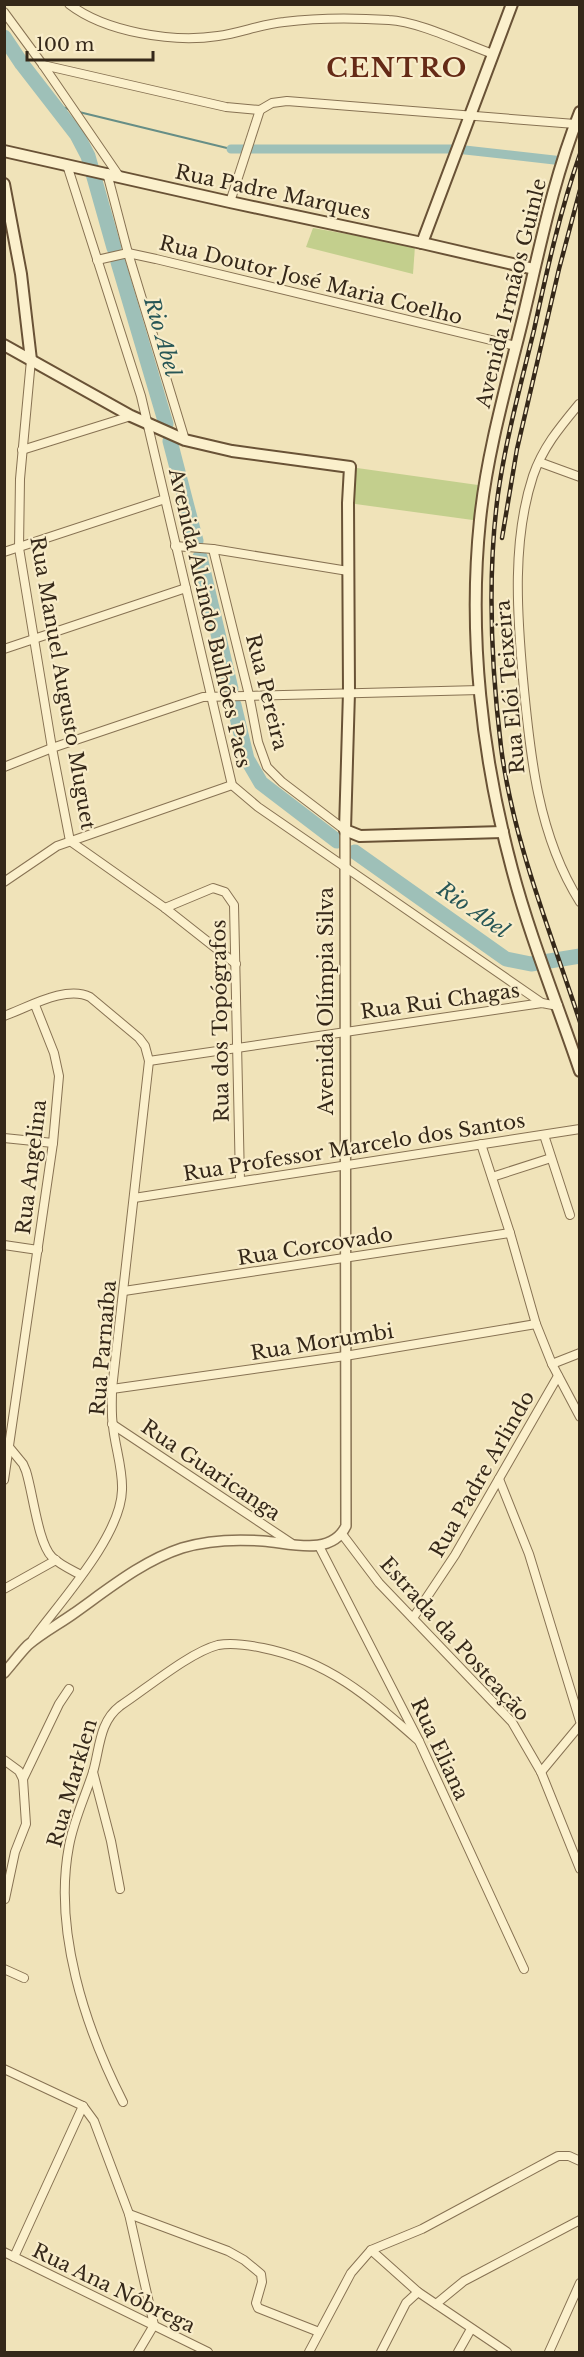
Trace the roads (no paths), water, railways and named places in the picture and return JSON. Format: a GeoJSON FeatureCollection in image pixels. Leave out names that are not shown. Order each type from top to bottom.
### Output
{"type":"FeatureCollection","features":[{"type":"Feature","properties":{"kind":"main road"},"geometry":{"type":"LineString","coordinates":[[422,243],[468,115],[512,4]]}},
{"type":"Feature","properties":{"kind":"main road","name":"Avenida Irmãos Guinle"},"geometry":{"type":"LineString","coordinates":[[579,112],[534,269],[498,420],[480,521],[476,591],[480,690],[503,832],[521,903],[548,975],[579,1071]]}},
{"type":"Feature","properties":{"kind":"main road","name":"Rua Padre Marques"},"geometry":{"type":"LineString","coordinates":[[4,151],[534,269]]}},
{"type":"Feature","properties":{"kind":"main road","name":"Rua Manuel Augusto Muguet"},"geometry":{"type":"LineString","coordinates":[[4,184],[21,274],[31,360]]}},
{"type":"Feature","properties":{"kind":"main road"},"geometry":{"type":"LineString","coordinates":[[4,345],[131,416],[182,439]]}},
{"type":"Feature","properties":{"kind":"main road","name":"Avenida Olímpia Silva"},"geometry":{"type":"LineString","coordinates":[[182,439],[232,451],[350,467],[349,692],[345,834]]}},
{"type":"Feature","properties":{"kind":"main road","name":"Rua Pereira"},"geometry":{"type":"LineString","coordinates":[[345,834],[360,836],[503,832]]}},
{"type":"Feature","properties":{"kind":"street"},"geometry":{"type":"LineString","coordinates":[[69,4],[93,20],[108,25],[181,38],[214,37],[292,21],[391,20],[413,25],[493,54]]}},
{"type":"Feature","properties":{"kind":"street"},"geometry":{"type":"LineString","coordinates":[[4,12],[44,65],[119,176]]}},
{"type":"Feature","properties":{"kind":"street"},"geometry":{"type":"LineString","coordinates":[[44,65],[211,104],[260,110],[272,103],[287,101],[575,124]]}},
{"type":"Feature","properties":{"kind":"street"},"geometry":{"type":"LineString","coordinates":[[230,202],[260,110]]}},
{"type":"Feature","properties":{"kind":"street","name":"Avenida Alcindo Bulhões Paes"},"geometry":{"type":"LineString","coordinates":[[71,165],[141,396],[153,426],[165,499],[179,546],[186,588],[232,785],[258,807],[344,861],[542,1003]]}},
{"type":"Feature","properties":{"kind":"street","name":"Avenida Alcindo Bulhões Paes"},"geometry":{"type":"LineString","coordinates":[[105,173],[126,253],[182,439]]}},
{"type":"Feature","properties":{"kind":"street","name":"Rua Doutor José Maria Coelho"},"geometry":{"type":"LineString","coordinates":[[101,259],[126,253],[516,346]]}},
{"type":"Feature","properties":{"kind":"street","name":"Rua Manuel Augusto Muguet"},"geometry":{"type":"LineString","coordinates":[[31,360],[22,450],[18,513],[19,548],[33,640],[70,841],[165,908],[236,964]]}},
{"type":"Feature","properties":{"kind":"street","name":"Rua Elói Teixeira"},"geometry":{"type":"LineString","coordinates":[[579,404],[554,433],[539,462],[524,509],[518,604],[525,700],[534,768],[544,818],[558,862],[579,902]]}},
{"type":"Feature","properties":{"kind":"street"},"geometry":{"type":"LineString","coordinates":[[22,450],[131,416]]}},
{"type":"Feature","properties":{"kind":"street"},"geometry":{"type":"LineString","coordinates":[[539,462],[579,477]]}},
{"type":"Feature","properties":{"kind":"street"},"geometry":{"type":"LineString","coordinates":[[4,552],[165,499]]}},
{"type":"Feature","properties":{"kind":"street"},"geometry":{"type":"LineString","coordinates":[[179,546],[348,571]]}},
{"type":"Feature","properties":{"kind":"street","name":"Rua Pereira"},"geometry":{"type":"LineString","coordinates":[[210,549],[258,742],[267,767],[345,834]]}},
{"type":"Feature","properties":{"kind":"street"},"geometry":{"type":"LineString","coordinates":[[4,649],[186,588]]}},
{"type":"Feature","properties":{"kind":"street"},"geometry":{"type":"LineString","coordinates":[[4,767],[193,699],[246,695],[480,690]]}},
{"type":"Feature","properties":{"kind":"street"},"geometry":{"type":"LineString","coordinates":[[4,882],[47,853],[70,841],[232,785]]}},
{"type":"Feature","properties":{"kind":"street","name":"Avenida Olímpia Silva"},"geometry":{"type":"LineString","coordinates":[[342,1534],[347,1519],[345,834]]}},
{"type":"Feature","properties":{"kind":"street","name":"Rua dos Topógrafos"},"geometry":{"type":"LineString","coordinates":[[165,908],[213,888],[225,892],[234,905],[240,1181]]}},
{"type":"Feature","properties":{"kind":"street"},"geometry":{"type":"LineString","coordinates":[[4,1016],[64,993],[81,993],[90,997],[140,1038],[149,1061]]}},
{"type":"Feature","properties":{"kind":"street","name":"Rua Rui Chagas"},"geometry":{"type":"LineString","coordinates":[[149,1061],[542,1003],[558,1006]]}},
{"type":"Feature","properties":{"kind":"street","name":"Rua Angelina"},"geometry":{"type":"LineString","coordinates":[[4,1480],[53,1143],[59,1070],[35,1005]]}},
{"type":"Feature","properties":{"kind":"street","name":"Rua Parnaíba"},"geometry":{"type":"LineString","coordinates":[[28,1645],[81,1575],[112,1529],[121,1503],[122,1478],[112,1424],[112,1389],[149,1061]]}},
{"type":"Feature","properties":{"kind":"street","name":"Rua Professor Marcelo dos Santos"},"geometry":{"type":"LineString","coordinates":[[134,1198],[579,1130]]}},
{"type":"Feature","properties":{"kind":"street"},"geometry":{"type":"LineString","coordinates":[[544,1135],[570,1215]]}},
{"type":"Feature","properties":{"kind":"street"},"geometry":{"type":"LineString","coordinates":[[4,1138],[53,1143]]}},
{"type":"Feature","properties":{"kind":"street"},"geometry":{"type":"LineString","coordinates":[[481,1144],[536,1324],[552,1364],[579,1417]]}},
{"type":"Feature","properties":{"kind":"street"},"geometry":{"type":"LineString","coordinates":[[492,1177],[551,1158]]}},
{"type":"Feature","properties":{"kind":"street","name":"Rua Corcovado"},"geometry":{"type":"LineString","coordinates":[[124,1292],[510,1233]]}},
{"type":"Feature","properties":{"kind":"street"},"geometry":{"type":"LineString","coordinates":[[4,1245],[38,1250]]}},
{"type":"Feature","properties":{"kind":"street","name":"Rua Morumbi"},"geometry":{"type":"LineString","coordinates":[[112,1389],[345,1356],[536,1324]]}},
{"type":"Feature","properties":{"kind":"street"},"geometry":{"type":"LineString","coordinates":[[552,1364],[579,1353]]}},
{"type":"Feature","properties":{"kind":"street","name":"Rua Padre Arlindo"},"geometry":{"type":"LineString","coordinates":[[413,1618],[455,1555],[558,1376]]}},
{"type":"Feature","properties":{"kind":"street","name":"Rua Guaricanga"},"geometry":{"type":"LineString","coordinates":[[112,1424],[291,1543]]}},
{"type":"Feature","properties":{"kind":"street"},"geometry":{"type":"LineString","coordinates":[[9,1447],[23,1464],[44,1544],[56,1560],[81,1575]]}},
{"type":"Feature","properties":{"kind":"street"},"geometry":{"type":"LineString","coordinates":[[499,1479],[528,1554],[579,1723],[541,1772]]}},
{"type":"Feature","properties":{"kind":"street"},"geometry":{"type":"LineString","coordinates":[[4,1673],[28,1645],[129,1576],[167,1554],[203,1543],[222,1541],[319,1546],[330,1543],[342,1534]]}},
{"type":"Feature","properties":{"kind":"street","name":"Estrada da Posteação"},"geometry":{"type":"LineString","coordinates":[[342,1534],[379,1583],[506,1715],[523,1737],[541,1772],[579,1869]]}},
{"type":"Feature","properties":{"kind":"street","name":"Rua Eliana"},"geometry":{"type":"LineString","coordinates":[[319,1546],[419,1741],[524,1969]]}},
{"type":"Feature","properties":{"kind":"street"},"geometry":{"type":"LineString","coordinates":[[4,1589],[56,1560]]}},
{"type":"Feature","properties":{"kind":"street","name":"Rua Marklen"},"geometry":{"type":"LineString","coordinates":[[123,2102],[96,2043],[74,1968],[67,1930],[64,1894],[69,1847],[76,1815],[93,1772],[104,1723],[114,1710],[192,1657],[227,1644],[254,1646],[278,1651],[323,1668],[358,1689],[419,1741]]}},
{"type":"Feature","properties":{"kind":"street"},"geometry":{"type":"LineString","coordinates":[[23,1779],[59,1704],[69,1689]]}},
{"type":"Feature","properties":{"kind":"street"},"geometry":{"type":"LineString","coordinates":[[4,1760],[19,1771],[23,1779],[26,1824],[15,1852],[5,1899]]}},
{"type":"Feature","properties":{"kind":"street"},"geometry":{"type":"LineString","coordinates":[[93,1772],[111,1841],[120,1889]]}},
{"type":"Feature","properties":{"kind":"street"},"geometry":{"type":"LineString","coordinates":[[4,1969],[24,1978]]}},
{"type":"Feature","properties":{"kind":"street"},"geometry":{"type":"LineString","coordinates":[[4,2069],[83,2106],[98,2129],[129,2214],[154,2325],[138,2352]]}},
{"type":"Feature","properties":{"kind":"street"},"geometry":{"type":"LineString","coordinates":[[14,2257],[83,2106]]}},
{"type":"Feature","properties":{"kind":"street"},"geometry":{"type":"LineString","coordinates":[[309,2352],[351,2273],[370,2250],[422,2229],[558,2156],[569,2156],[579,2161]]}},
{"type":"Feature","properties":{"kind":"street"},"geometry":{"type":"LineString","coordinates":[[129,2214],[237,2256],[262,2276],[256,2303],[258,2308],[320,2332]]}},
{"type":"Feature","properties":{"kind":"street"},"geometry":{"type":"LineString","coordinates":[[436,2304],[464,2281],[579,2220]]}},
{"type":"Feature","properties":{"kind":"street"},"geometry":{"type":"LineString","coordinates":[[370,2250],[418,2292],[507,2352]]}},
{"type":"Feature","properties":{"kind":"street","name":"Rua Ana Nóbrega"},"geometry":{"type":"LineString","coordinates":[[4,2252],[208,2352]]}},
{"type":"Feature","properties":{"kind":"street"},"geometry":{"type":"LineString","coordinates":[[549,2352],[579,2283]]}},
{"type":"Feature","properties":{"kind":"street"},"geometry":{"type":"LineString","coordinates":[[381,2352],[406,2303],[418,2292]]}},
{"type":"Feature","properties":{"kind":"street"},"geometry":{"type":"LineString","coordinates":[[458,2352],[471,2329]]}},
{"type":"Feature","properties":{"kind":"waterway","name":"Rio Abel"},"geometry":{"type":"LineString","coordinates":[[4,37],[77,135],[88,156],[114,248]]}},
{"type":"Feature","properties":{"kind":"waterway"},"geometry":{"type":"LineString","coordinates":[[53,104],[71,110]]}},
{"type":"Feature","properties":{"kind":"waterway"},"geometry":{"type":"LineString","coordinates":[[79,112],[231,149]]}},
{"type":"Feature","properties":{"kind":"waterway"},"geometry":{"type":"LineString","coordinates":[[231,149],[456,149],[563,161]]}},
{"type":"Feature","properties":{"kind":"waterway","name":"Rio Abel"},"geometry":{"type":"LineString","coordinates":[[118,262],[166,424]]}},
{"type":"Feature","properties":{"kind":"waterway","name":"Rio Abel"},"geometry":{"type":"LineString","coordinates":[[170,441],[196,541]]}},
{"type":"Feature","properties":{"kind":"waterway","name":"Rio Abel"},"geometry":{"type":"LineString","coordinates":[[200,557],[231,689]]}},
{"type":"Feature","properties":{"kind":"waterway","name":"Rio Abel"},"geometry":{"type":"LineString","coordinates":[[234,705],[247,759],[261,783],[337,841]]}},
{"type":"Feature","properties":{"kind":"waterway","name":"Rio Abel"},"geometry":{"type":"LineString","coordinates":[[355,852],[506,959],[531,964],[580,956]]}},
{"type":"Feature","properties":{"kind":"railway"},"geometry":{"type":"LineString","coordinates":[[580,154],[554,241],[505,452],[498,494],[491,589],[495,684],[501,747],[514,817],[534,886],[580,1022]]}},
{"type":"Feature","properties":{"kind":"railway"},"geometry":{"type":"LineString","coordinates":[[502,538],[517,449],[580,190]]}},
{"type":"Feature","properties":{"kind":"district","name":"CENTRO"},"geometry":{"type":"Point","coordinates":[397,68]}}]}
